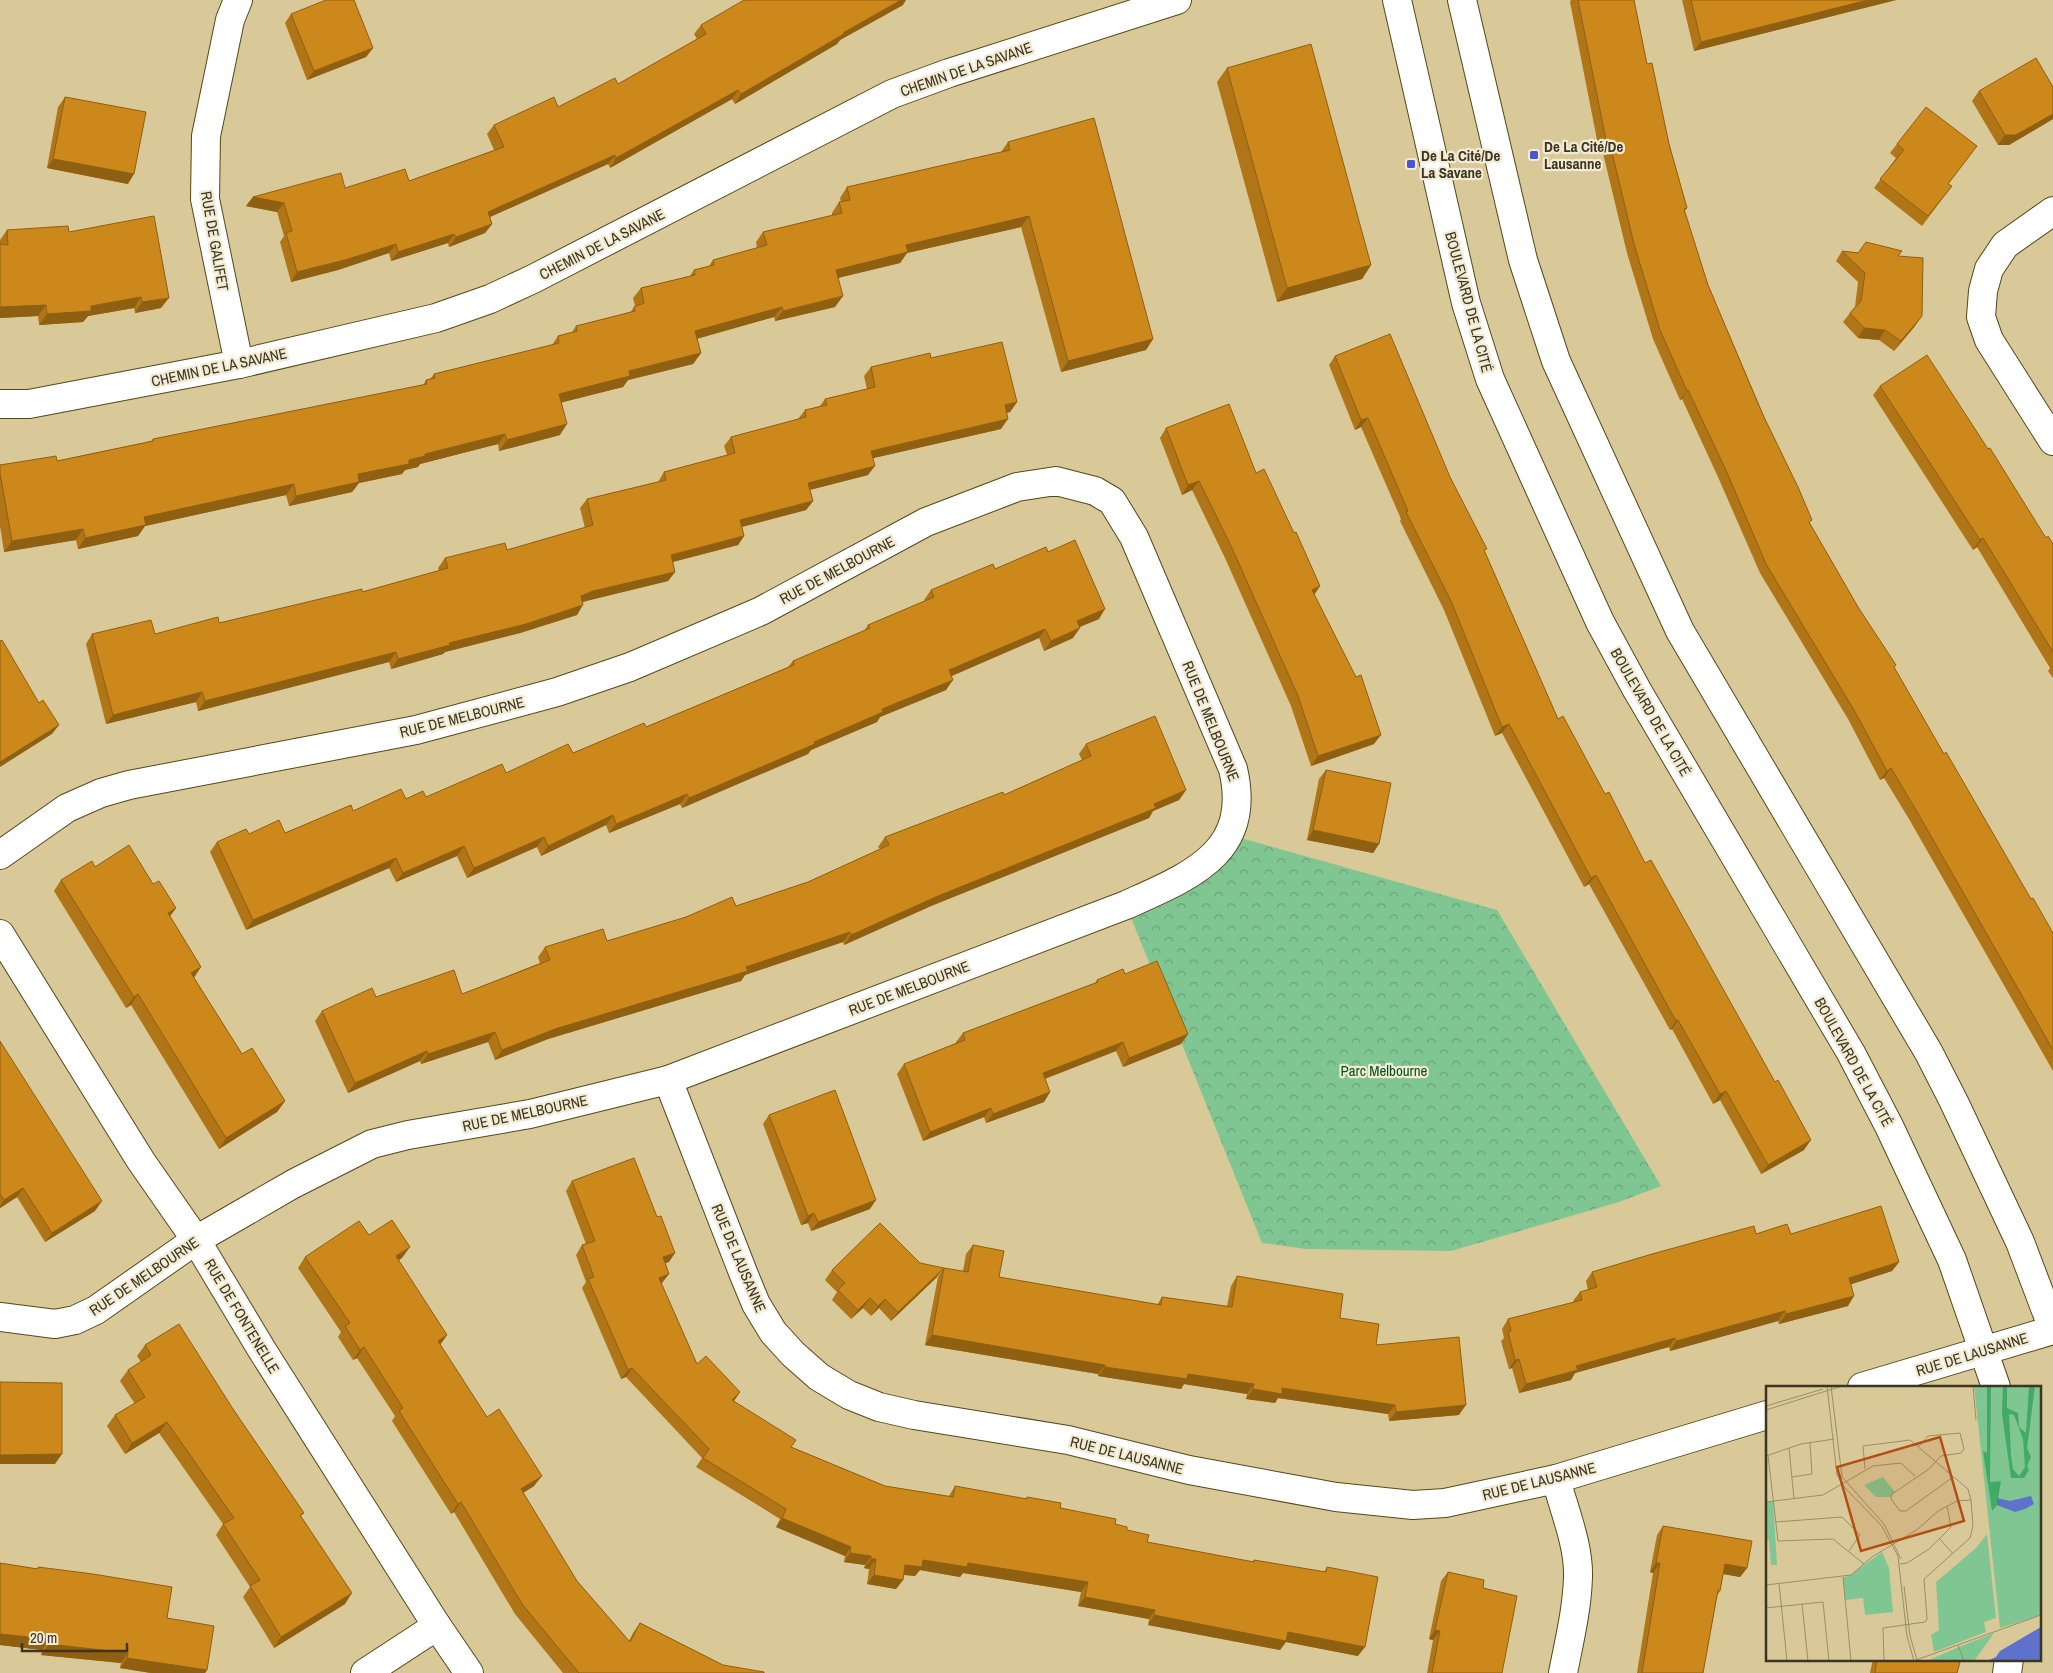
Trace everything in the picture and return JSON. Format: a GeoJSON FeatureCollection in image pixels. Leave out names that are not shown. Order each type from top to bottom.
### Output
{"type":"FeatureCollection","features":[{"type":"Feature","properties":{"kind":"street","name":"RUE DE GALIFET"},"geometry":{"type":"LineString","coordinates":[[238,0],[230,20],[206,136],[205,199],[239,364]]}},
{"type":"Feature","properties":{"kind":"street","name":"CHEMIN DE LA SAVANE"},"geometry":{"type":"LineString","coordinates":[[0,404],[29,404],[239,364],[436,318],[490,299],[892,94],[949,73],[1178,0]]}},
{"type":"Feature","properties":{"kind":"street","name":"BOULEVARD DE LA CITÉ"},"geometry":{"type":"LineString","coordinates":[[1397,0],[1466,303],[1490,379],[1600,622],[1637,690],[1850,1053],[1889,1126],[1952,1260],[1996,1386]]}},
{"type":"Feature","properties":{"kind":"street"},"geometry":{"type":"LineString","coordinates":[[1462,0],[1523,260],[1556,361],[1680,631],[1929,1054],[1954,1102],[2020,1242],[2053,1329]]}},
{"type":"Feature","properties":{"kind":"street"},"geometry":{"type":"LineString","coordinates":[[2053,211],[2005,245],[1989,269],[1982,291],[1981,317],[1989,340],[2053,441]]}},
{"type":"Feature","properties":{"kind":"street","name":"RUE DE MELBOURNE"},"geometry":{"type":"LineString","coordinates":[[0,855],[67,808],[102,792],[129,785],[416,730],[548,694],[630,667],[761,611],[926,522],[1017,487],[1056,480],[1095,490],[1112,501],[1134,537],[1233,769],[1238,793],[1236,814],[1230,835],[1215,855],[1176,883],[1126,905],[668,1080],[530,1114],[408,1135],[372,1144],[293,1184],[196,1240],[96,1310],[75,1320],[55,1324],[0,1317]]}},
{"type":"Feature","properties":{"kind":"street","name":"RUE DE FONTENELLE"},"geometry":{"type":"LineString","coordinates":[[0,934],[141,1161],[196,1240],[262,1350],[436,1626],[469,1673]]}},
{"type":"Feature","properties":{"kind":"street","name":"RUE DE LAUSANNE"},"geometry":{"type":"LineString","coordinates":[[668,1080],[756,1304],[773,1332],[793,1354],[820,1377],[849,1395],[880,1407],[914,1415],[1068,1440],[1189,1470],[1336,1497],[1413,1505],[1445,1503],[1556,1479],[1766,1416]]}},
{"type":"Feature","properties":{"kind":"street","name":"RUE DE LAUSANNE"},"geometry":{"type":"LineString","coordinates":[[1865,1386],[2053,1329]]}},
{"type":"Feature","properties":{"kind":"street"},"geometry":{"type":"LineString","coordinates":[[1556,1479],[1574,1547],[1578,1576],[1576,1606],[1563,1673]]}},
{"type":"Feature","properties":{"kind":"street"},"geometry":{"type":"LineString","coordinates":[[365,1673],[436,1626]]}},
{"type":"Feature","properties":{"kind":"street"},"geometry":{"type":"LineString","coordinates":[[2007,1673],[2010,1660]]}},
{"type":"Feature","properties":{"kind":"green space","name":"Parc Melbourne"},"geometry":{"type":"Polygon","coordinates":[[[1230,835],[1497,910],[1661,1186],[1619,1202],[1451,1251],[1306,1249],[1262,1243],[1126,905],[1230,835]]]}},
{"type":"Feature","properties":{"kind":"building"},"geometry":{"type":"Polygon","coordinates":[[[326,0],[354,0],[373,48],[314,71],[291,14],[326,0]]]}},
{"type":"Feature","properties":{"kind":"building"},"geometry":{"type":"Polygon","coordinates":[[[744,0],[901,0],[741,94],[738,90],[616,158],[615,155],[488,212],[492,224],[456,237],[454,234],[398,252],[396,244],[345,260],[297,272],[286,233],[292,231],[284,203],[253,197],[341,173],[345,188],[405,169],[409,181],[504,147],[494,125],[554,97],[558,107],[615,78],[618,84],[706,34],[701,25],[744,0]]]}},
{"type":"Feature","properties":{"kind":"building"},"geometry":{"type":"Polygon","coordinates":[[[1578,0],[1634,0],[1647,64],[1652,63],[1669,144],[1687,208],[1684,209],[1708,285],[1763,415],[1798,487],[1812,520],[1809,522],[1858,607],[1896,665],[1894,667],[1944,754],[1946,752],[2031,899],[2033,898],[2053,933],[2053,1050],[1916,810],[1891,768],[1887,771],[1854,710],[1766,564],[1725,468],[1687,391],[1660,330],[1634,244],[1609,140],[1606,140],[1578,0]]]}},
{"type":"Feature","properties":{"kind":"building"},"geometry":{"type":"Polygon","coordinates":[[[1691,0],[1868,0],[1701,42],[1691,0]]]}},
{"type":"Feature","properties":{"kind":"building"},"geometry":{"type":"Polygon","coordinates":[[[1311,44],[1371,265],[1287,288],[1227,68],[1311,44]]]}},
{"type":"Feature","properties":{"kind":"building"},"geometry":{"type":"Polygon","coordinates":[[[2036,58],[2053,87],[2053,114],[2016,135],[2005,135],[1979,91],[2036,58]]]}},
{"type":"Feature","properties":{"kind":"building"},"geometry":{"type":"Polygon","coordinates":[[[65,97],[146,112],[134,174],[53,159],[65,97]]]}},
{"type":"Feature","properties":{"kind":"building"},"geometry":{"type":"Polygon","coordinates":[[[1926,107],[1977,146],[1948,184],[1952,186],[1928,216],[1880,179],[1904,150],[1897,144],[1926,107]]]}},
{"type":"Feature","properties":{"kind":"building"},"geometry":{"type":"Polygon","coordinates":[[[1094,118],[1153,339],[1068,361],[1029,216],[906,245],[908,252],[836,270],[843,296],[783,311],[782,307],[695,331],[701,353],[629,371],[630,376],[559,394],[567,424],[507,440],[505,434],[425,454],[425,456],[409,460],[409,464],[358,474],[359,482],[296,496],[294,484],[144,517],[146,525],[85,538],[83,529],[12,541],[0,465],[56,456],[57,461],[153,441],[153,439],[427,384],[426,380],[435,378],[434,374],[559,343],[558,336],[577,331],[576,326],[635,311],[634,307],[644,303],[641,288],[695,275],[694,270],[714,265],[713,260],[767,245],[763,232],[842,213],[839,202],[850,200],[847,187],[1010,150],[1008,142],[1094,118]]]}},
{"type":"Feature","properties":{"kind":"building"},"geometry":{"type":"Polygon","coordinates":[[[154,216],[169,298],[142,302],[141,297],[91,306],[91,311],[47,314],[46,305],[0,307],[0,244],[8,245],[7,230],[68,226],[69,232],[154,216]]]}},
{"type":"Feature","properties":{"kind":"building"},"geometry":{"type":"Polygon","coordinates":[[[1866,242],[1902,251],[1898,256],[1923,258],[1922,316],[1901,341],[1885,330],[1864,328],[1850,313],[1861,301],[1865,273],[1842,251],[1858,253],[1866,242]]]}},
{"type":"Feature","properties":{"kind":"building"},"geometry":{"type":"Polygon","coordinates":[[[1390,334],[1450,477],[1487,549],[1484,550],[1558,719],[1563,716],[1605,794],[1609,792],[1645,863],[1651,860],[1775,1082],[1778,1080],[1811,1140],[1768,1165],[1726,1091],[1720,1094],[1678,1020],[1676,1021],[1596,875],[1591,878],[1509,724],[1502,727],[1451,601],[1406,512],[1408,511],[1368,418],[1361,420],[1335,356],[1390,334]]]}},
{"type":"Feature","properties":{"kind":"building"},"geometry":{"type":"Polygon","coordinates":[[[1002,342],[1017,402],[1005,405],[1008,419],[871,451],[875,466],[808,483],[813,501],[740,520],[744,536],[671,555],[675,572],[593,591],[581,596],[583,605],[526,624],[449,643],[450,645],[398,659],[396,652],[205,701],[202,692],[113,715],[92,634],[151,620],[155,634],[218,617],[219,623],[362,589],[362,592],[448,568],[445,558],[505,543],[507,550],[593,525],[587,499],[666,480],[664,472],[735,453],[731,437],[806,417],[805,410],[827,405],[825,399],[875,387],[871,367],[930,353],[931,358],[1002,342]]]}},
{"type":"Feature","properties":{"kind":"building"},"geometry":{"type":"Polygon","coordinates":[[[1927,355],[1988,449],[1990,448],[2046,538],[2048,536],[2053,544],[2053,652],[1983,538],[1980,540],[1880,386],[1927,355]]]}},
{"type":"Feature","properties":{"kind":"building"},"geometry":{"type":"Polygon","coordinates":[[[1229,404],[1256,473],[1264,469],[1294,533],[1296,532],[1320,586],[1312,590],[1356,677],[1361,675],[1381,735],[1318,756],[1298,696],[1232,548],[1199,481],[1188,485],[1166,428],[1229,404]]]}},
{"type":"Feature","properties":{"kind":"building"},"geometry":{"type":"Polygon","coordinates":[[[1075,540],[1105,609],[1077,621],[1080,628],[1051,641],[1045,629],[949,670],[953,680],[882,709],[883,712],[814,742],[815,744],[689,798],[687,794],[616,824],[613,815],[548,846],[544,837],[474,868],[464,846],[403,873],[396,858],[253,920],[217,842],[246,829],[249,834],[279,820],[285,833],[351,805],[353,811],[401,789],[406,799],[423,791],[426,797],[502,764],[506,773],[568,744],[573,753],[644,723],[646,727],[794,665],[793,661],[870,628],[868,625],[934,597],[931,590],[993,564],[995,569],[1046,547],[1048,552],[1075,540]]]}},
{"type":"Feature","properties":{"kind":"building"},"geometry":{"type":"Polygon","coordinates":[[[2,640],[39,703],[43,700],[59,725],[0,762],[0,641],[2,640]]]}},
{"type":"Feature","properties":{"kind":"building"},"geometry":{"type":"Polygon","coordinates":[[[1155,716],[1186,790],[1154,804],[1156,808],[938,896],[851,935],[850,932],[746,967],[748,971],[555,1029],[502,1050],[495,1032],[428,1054],[427,1051],[355,1083],[322,1011],[372,988],[376,997],[454,970],[462,994],[550,960],[545,947],[603,929],[607,941],[686,917],[732,897],[736,906],[808,882],[889,845],[885,837],[1003,792],[1004,795],[1091,756],[1086,744],[1155,716]]]}},
{"type":"Feature","properties":{"kind":"building"},"geometry":{"type":"Polygon","coordinates":[[[1326,770],[1391,783],[1379,844],[1313,830],[1326,770]]]}},
{"type":"Feature","properties":{"kind":"building"},"geometry":{"type":"Polygon","coordinates":[[[129,845],[153,884],[159,881],[176,908],[168,913],[201,967],[191,973],[242,1054],[252,1048],[285,1101],[226,1138],[138,994],[134,997],[61,880],[92,861],[95,867],[129,845]]]}},
{"type":"Feature","properties":{"kind":"building"},"geometry":{"type":"Polygon","coordinates":[[[1157,961],[1188,1034],[1129,1058],[1123,1042],[1043,1073],[1050,1092],[993,1114],[991,1108],[930,1132],[904,1064],[965,1040],[963,1033],[1098,982],[1097,980],[1123,969],[1125,974],[1157,961]]]}},
{"type":"Feature","properties":{"kind":"building"},"geometry":{"type":"Polygon","coordinates":[[[0,1041],[102,1201],[52,1233],[23,1188],[4,1200],[0,1194],[0,1041]]]}},
{"type":"Feature","properties":{"kind":"building"},"geometry":{"type":"Polygon","coordinates":[[[835,1090],[876,1200],[818,1222],[814,1213],[808,1216],[769,1115],[835,1090]]]}},
{"type":"Feature","properties":{"kind":"building"},"geometry":{"type":"Polygon","coordinates":[[[634,1158],[657,1217],[661,1216],[675,1253],[663,1257],[669,1274],[659,1278],[697,1364],[706,1356],[740,1392],[732,1400],[796,1440],[791,1447],[885,1486],[953,1497],[955,1486],[1061,1503],[1060,1508],[1116,1519],[1115,1524],[1127,1527],[1127,1530],[1149,1535],[1147,1542],[1254,1562],[1254,1560],[1326,1572],[1327,1567],[1378,1577],[1365,1647],[1288,1632],[1286,1641],[1154,1615],[1155,1610],[1085,1597],[1088,1582],[968,1563],[967,1567],[923,1560],[922,1567],[905,1565],[903,1580],[874,1575],[876,1559],[871,1559],[871,1556],[850,1553],[851,1547],[782,1518],[786,1509],[703,1458],[709,1449],[632,1368],[628,1370],[588,1279],[594,1277],[582,1245],[595,1241],[572,1181],[634,1158]]]}},
{"type":"Feature","properties":{"kind":"building"},"geometry":{"type":"Polygon","coordinates":[[[1881,1206],[1899,1262],[1849,1278],[1854,1296],[1786,1314],[1785,1311],[1676,1341],[1675,1338],[1576,1366],[1578,1370],[1526,1384],[1519,1359],[1515,1360],[1508,1332],[1511,1331],[1508,1319],[1582,1300],[1580,1292],[1597,1287],[1592,1272],[1754,1226],[1756,1234],[1787,1224],[1791,1234],[1881,1206]]]}},
{"type":"Feature","properties":{"kind":"building"},"geometry":{"type":"Polygon","coordinates":[[[392,1220],[410,1247],[396,1256],[447,1335],[438,1341],[487,1417],[499,1409],[542,1476],[521,1489],[577,1581],[630,1642],[640,1623],[723,1665],[764,1673],[579,1673],[522,1604],[461,1502],[458,1504],[399,1411],[403,1408],[364,1347],[360,1350],[345,1326],[350,1323],[305,1257],[359,1221],[369,1235],[392,1220]]]}},
{"type":"Feature","properties":{"kind":"building"},"geometry":{"type":"Polygon","coordinates":[[[880,1223],[920,1263],[944,1268],[898,1312],[885,1299],[878,1306],[870,1298],[858,1310],[838,1290],[845,1283],[832,1270],[880,1223]]]}},
{"type":"Feature","properties":{"kind":"building"},"geometry":{"type":"Polygon","coordinates":[[[973,1245],[1004,1251],[999,1277],[1161,1305],[1162,1297],[1232,1307],[1237,1276],[1343,1294],[1340,1318],[1379,1324],[1376,1345],[1459,1337],[1466,1405],[1396,1412],[1395,1405],[1282,1388],[1282,1394],[1253,1389],[1254,1384],[1188,1374],[1187,1379],[1105,1367],[1105,1365],[932,1335],[944,1268],[968,1272],[973,1245]]]}},
{"type":"Feature","properties":{"kind":"building"},"geometry":{"type":"Polygon","coordinates":[[[179,1324],[233,1409],[304,1513],[300,1515],[352,1593],[281,1637],[250,1586],[260,1580],[223,1524],[234,1518],[167,1422],[132,1443],[115,1415],[145,1397],[128,1370],[151,1355],[145,1345],[179,1324]]]}},
{"type":"Feature","properties":{"kind":"building"},"geometry":{"type":"Polygon","coordinates":[[[0,1382],[62,1383],[62,1454],[0,1455],[0,1382]]]}},
{"type":"Feature","properties":{"kind":"building"},"geometry":{"type":"Polygon","coordinates":[[[1663,1526],[1752,1541],[1747,1568],[1725,1564],[1720,1591],[1718,1590],[1703,1673],[1642,1673],[1660,1563],[1656,1563],[1663,1526]]]}},
{"type":"Feature","properties":{"kind":"building"},"geometry":{"type":"Polygon","coordinates":[[[0,1563],[93,1574],[172,1587],[167,1618],[214,1626],[207,1670],[127,1658],[128,1653],[49,1644],[49,1639],[0,1634],[0,1563]]]}},
{"type":"Feature","properties":{"kind":"building"},"geometry":{"type":"Polygon","coordinates":[[[1448,1572],[1484,1580],[1483,1588],[1517,1596],[1502,1673],[1432,1673],[1440,1631],[1435,1630],[1448,1572]]]}},
{"type":"Feature","properties":{"kind":"building"},"geometry":{"type":"Polygon","coordinates":[[[1877,1660],[1952,1660],[1960,1662],[1957,1673],[1875,1673],[1877,1660]]]}},
{"type":"Feature","properties":{"kind":"place","name":"De La Cité/De Lausanne"},"geometry":{"type":"Point","coordinates":[1534,155]}},
{"type":"Feature","properties":{"kind":"place","name":"De La Cité/De La Savane"},"geometry":{"type":"Point","coordinates":[1411,164]}}]}
